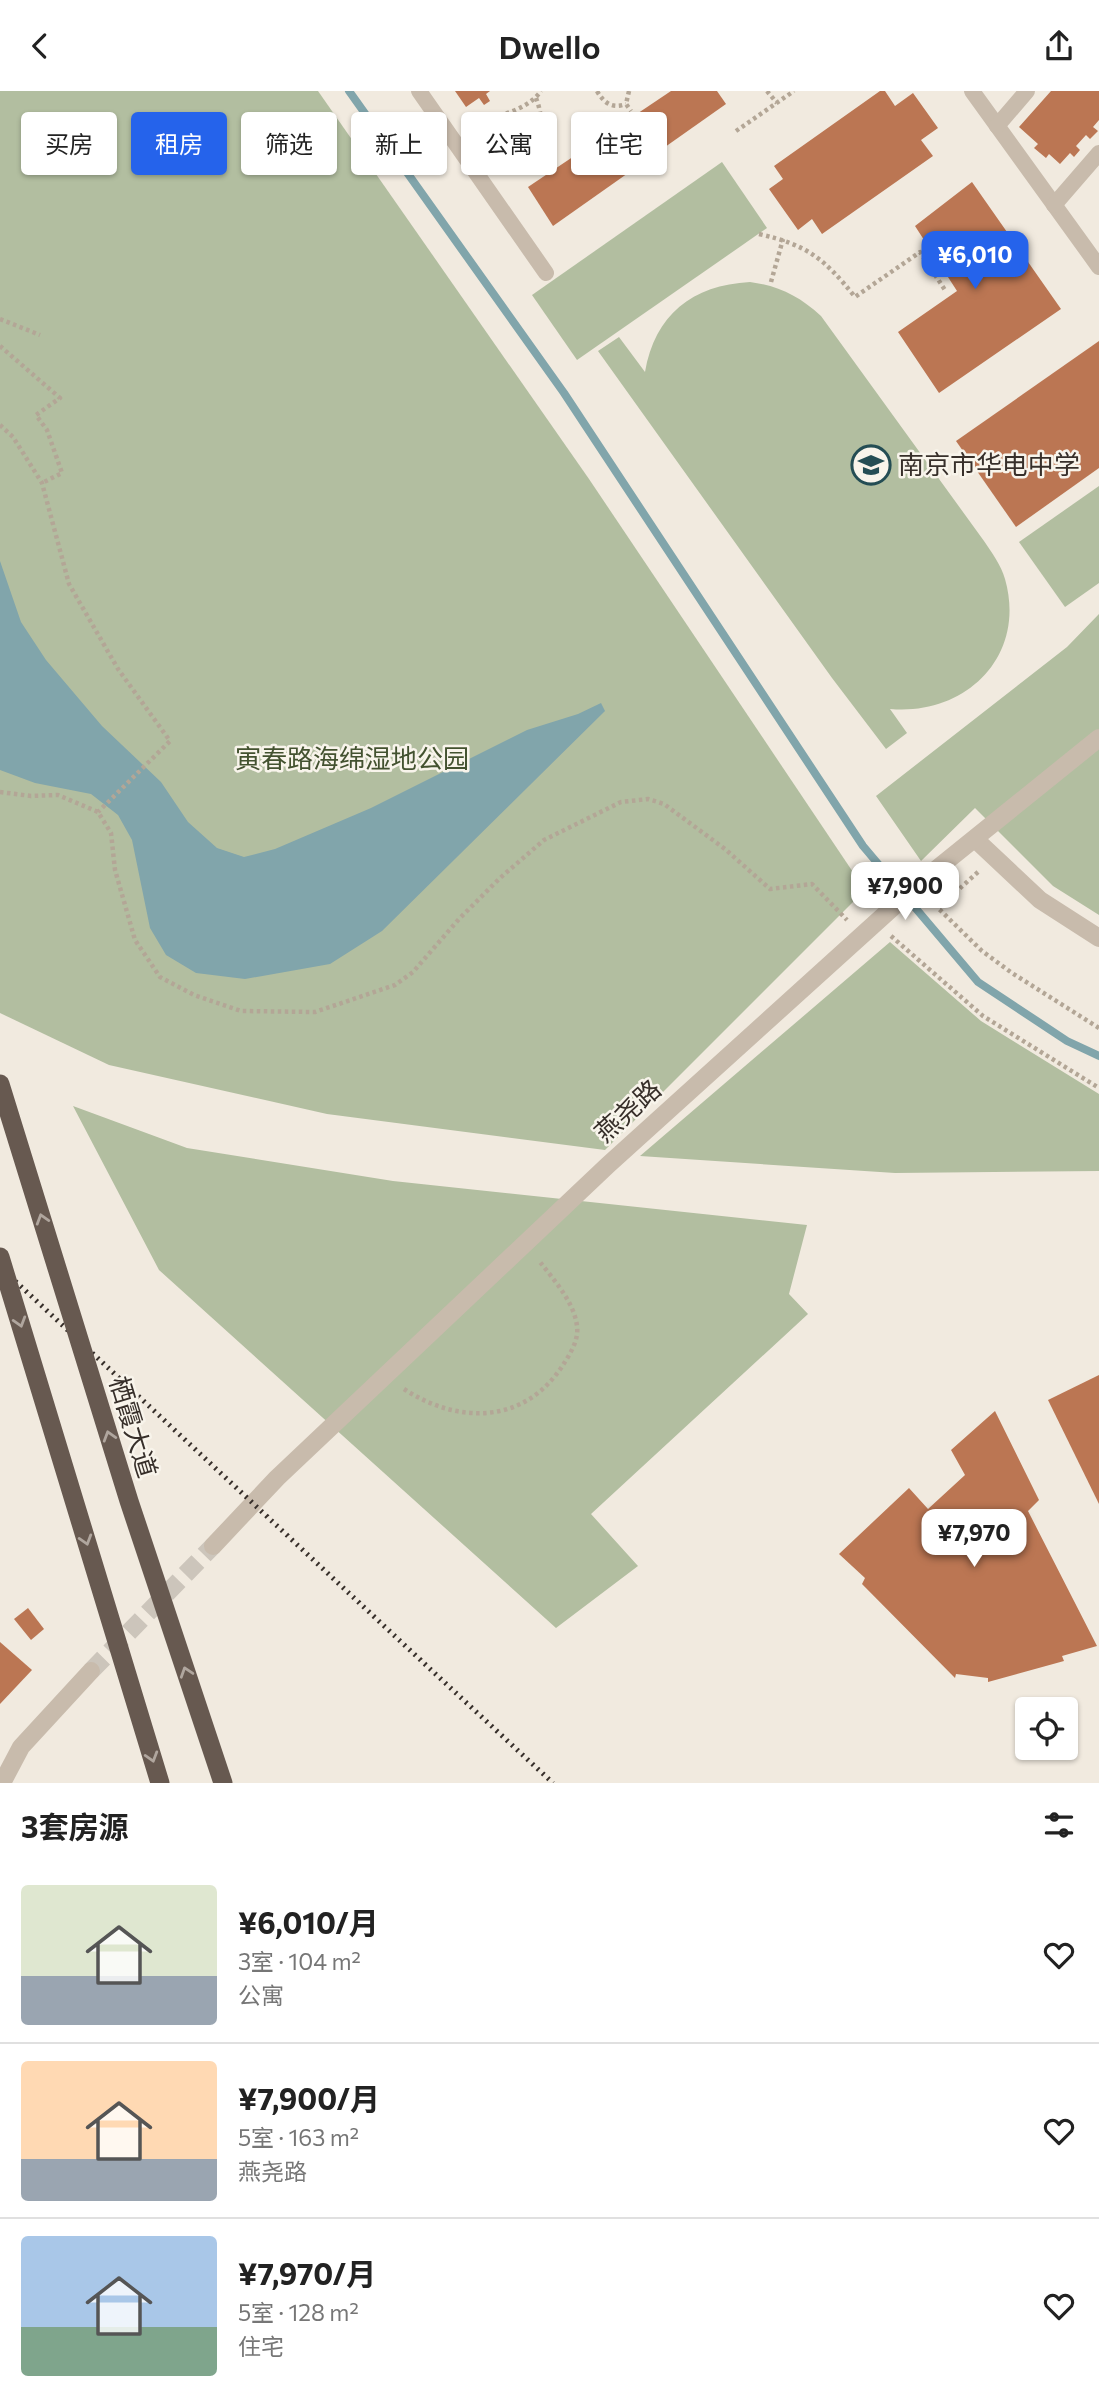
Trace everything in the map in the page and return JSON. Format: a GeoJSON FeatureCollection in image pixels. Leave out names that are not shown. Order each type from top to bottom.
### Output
{"type":"FeatureCollection","features":[{"type":"Feature","properties":{"kind":"highway","name":"栖霞大道"},"geometry":{"type":"LineString","coordinates":[[0,1084],[129,1501],[223,1783]]}},
{"type":"Feature","properties":{"kind":"highway"},"geometry":{"type":"LineString","coordinates":[[0,1257],[160,1783]]}},
{"type":"Feature","properties":{"kind":"street","name":"燕尧路"},"geometry":{"type":"LineString","coordinates":[[213,1546],[277,1478],[608,1165],[923,880],[1099,738]]}},
{"type":"Feature","properties":{"kind":"street"},"geometry":{"type":"LineString","coordinates":[[975,839],[1040,900],[1099,939]]}},
{"type":"Feature","properties":{"kind":"street"},"geometry":{"type":"LineString","coordinates":[[2,1783],[21,1747],[91,1671]]}},
{"type":"Feature","properties":{"kind":"lane"},"geometry":{"type":"LineString","coordinates":[[419,91],[546,273]]}},
{"type":"Feature","properties":{"kind":"lane"},"geometry":{"type":"LineString","coordinates":[[972,91],[1099,267]]}},
{"type":"Feature","properties":{"kind":"lane"},"geometry":{"type":"LineString","coordinates":[[997,126],[1027,91]]}},
{"type":"Feature","properties":{"kind":"lane"},"geometry":{"type":"LineString","coordinates":[[1054,205],[1099,153]]}},
{"type":"Feature","properties":{"kind":"path"},"geometry":{"type":"LineString","coordinates":[[509,112],[536,98],[541,91]]}},
{"type":"Feature","properties":{"kind":"path"},"geometry":{"type":"LineString","coordinates":[[597,91],[607,104],[617,107],[626,104]]}},
{"type":"Feature","properties":{"kind":"path"},"geometry":{"type":"LineString","coordinates":[[629,91],[626,104],[631,111]]}},
{"type":"Feature","properties":{"kind":"path"},"geometry":{"type":"LineString","coordinates":[[767,91],[777,103]]}},
{"type":"Feature","properties":{"kind":"path"},"geometry":{"type":"LineString","coordinates":[[736,131],[794,91]]}},
{"type":"Feature","properties":{"kind":"path"},"geometry":{"type":"LineString","coordinates":[[536,98],[542,112]]}},
{"type":"Feature","properties":{"kind":"path"},"geometry":{"type":"LineString","coordinates":[[759,233],[801,246],[818,257],[835,272],[855,297],[920,252],[945,290]]}},
{"type":"Feature","properties":{"kind":"path"},"geometry":{"type":"LineString","coordinates":[[772,282],[783,239]]}},
{"type":"Feature","properties":{"kind":"path"},"geometry":{"type":"LineString","coordinates":[[1,321],[40,335]]}},
{"type":"Feature","properties":{"kind":"path"},"geometry":{"type":"LineString","coordinates":[[0,346],[60,398],[36,415],[47,430],[62,473],[42,483]]}},
{"type":"Feature","properties":{"kind":"path"},"geometry":{"type":"LineString","coordinates":[[0,425],[13,437],[42,483],[69,584],[118,669],[170,741],[98,811]]}},
{"type":"Feature","properties":{"kind":"path"},"geometry":{"type":"LineString","coordinates":[[0,792],[30,796],[58,795],[98,811],[111,833],[115,870],[135,940],[160,977],[194,995],[241,1011],[315,1012],[395,985],[413,972],[459,919],[544,840],[621,802],[648,799],[664,804],[725,849],[770,889],[812,884],[861,935],[891,936],[984,1016],[1099,1088]]}},
{"type":"Feature","properties":{"kind":"path"},"geometry":{"type":"LineString","coordinates":[[994,857],[938,908],[982,951],[1099,1028]]}},
{"type":"Feature","properties":{"kind":"path"},"geometry":{"type":"LineString","coordinates":[[384,1376],[419,1399],[448,1411],[475,1414],[507,1411],[532,1398],[554,1378],[572,1349],[578,1327],[572,1308],[540,1262]]}},
{"type":"Feature","properties":{"kind":"green space","name":"寅春路海绵湿地公园"},"geometry":{"type":"Polygon","coordinates":[[[0,91],[318,91],[333,112],[241,112],[241,175],[337,175],[337,118],[351,138],[351,175],[377,175],[589,479],[865,890],[605,1150],[327,1114],[109,1065],[0,1013],[0,91]]]}},
{"type":"Feature","properties":{"kind":"green space"},"geometry":{"type":"Polygon","coordinates":[[[722,162],[767,228],[577,360],[532,295],[722,162]]]}},
{"type":"Feature","properties":{"kind":"green space"},"geometry":{"type":"Polygon","coordinates":[[[750,282],[788,293],[821,316],[984,541],[1005,579],[1009,607],[1007,633],[998,656],[984,676],[966,691],[943,702],[918,709],[890,709],[907,733],[886,749],[832,678],[598,351],[619,337],[645,372],[657,334],[667,319],[680,307],[711,289],[750,282]]]}},
{"type":"Feature","properties":{"kind":"green space"},"geometry":{"type":"Polygon","coordinates":[[[1099,486],[1099,583],[1065,607],[1019,542],[1099,486]]]}},
{"type":"Feature","properties":{"kind":"green space"},"geometry":{"type":"Polygon","coordinates":[[[1099,614],[1099,915],[1053,886],[975,808],[921,861],[876,796],[1067,647],[1099,614]]]}},
{"type":"Feature","properties":{"kind":"green space"},"geometry":{"type":"Polygon","coordinates":[[[890,942],[981,1021],[1099,1094],[1099,1171],[895,1173],[640,1156],[890,942]]]}},
{"type":"Feature","properties":{"kind":"green space"},"geometry":{"type":"Polygon","coordinates":[[[73,1106],[187,1148],[393,1181],[807,1225],[789,1294],[808,1314],[591,1514],[638,1566],[556,1628],[159,1270],[73,1106]]]}},
{"type":"Feature","properties":{"kind":"water"},"geometry":{"type":"Polygon","coordinates":[[[0,561],[21,622],[46,660],[102,726],[161,782],[188,822],[217,848],[244,857],[275,849],[371,808],[527,730],[578,714],[601,703],[605,711],[382,931],[330,964],[245,979],[196,973],[166,955],[150,928],[132,840],[118,815],[91,794],[35,783],[0,770],[0,561]]]}},
{"type":"Feature","properties":{"kind":"building"},"geometry":{"type":"Polygon","coordinates":[[[455,91],[490,91],[486,94],[490,101],[484,105],[479,98],[466,107],[455,91]]]}},
{"type":"Feature","properties":{"kind":"building"},"geometry":{"type":"Polygon","coordinates":[[[671,91],[717,91],[726,104],[667,146],[667,112],[640,112],[671,91]]]}},
{"type":"Feature","properties":{"kind":"building"},"geometry":{"type":"Polygon","coordinates":[[[880,91],[885,91],[895,106],[913,93],[938,128],[921,140],[933,156],[822,234],[812,219],[798,230],[769,189],[783,179],[774,166],[880,91]]]}},
{"type":"Feature","properties":{"kind":"building"},"geometry":{"type":"Polygon","coordinates":[[[1051,91],[1099,91],[1099,120],[1093,127],[1098,131],[1090,139],[1086,135],[1076,146],[1080,150],[1074,157],[1070,153],[1060,164],[1049,154],[1046,158],[1034,148],[1038,144],[1019,127],[1051,91]]]}},
{"type":"Feature","properties":{"kind":"building"},"geometry":{"type":"Polygon","coordinates":[[[571,158],[571,175],[625,175],[553,226],[528,187],[546,175],[557,175],[557,168],[571,158]]]}},
{"type":"Feature","properties":{"kind":"building"},"geometry":{"type":"Polygon","coordinates":[[[972,182],[1061,309],[939,393],[898,332],[957,291],[915,226],[972,182]]]}},
{"type":"Feature","properties":{"kind":"building"},"geometry":{"type":"Polygon","coordinates":[[[1099,341],[1099,468],[1016,527],[956,441],[1099,341]]]}},
{"type":"Feature","properties":{"kind":"building"},"geometry":{"type":"Polygon","coordinates":[[[1099,1375],[1099,1504],[1048,1400],[1099,1375]]]}},
{"type":"Feature","properties":{"kind":"building"},"geometry":{"type":"Polygon","coordinates":[[[995,1411],[1039,1500],[1028,1511],[1097,1646],[1062,1656],[1064,1661],[988,1682],[988,1678],[956,1674],[955,1678],[862,1584],[865,1578],[839,1554],[909,1488],[928,1509],[965,1475],[951,1450],[995,1411]]]}},
{"type":"Feature","properties":{"kind":"building"},"geometry":{"type":"Polygon","coordinates":[[[28,1608],[44,1629],[31,1640],[14,1619],[28,1608]]]}},
{"type":"Feature","properties":{"kind":"building"},"geometry":{"type":"Polygon","coordinates":[[[0,1642],[32,1670],[0,1704],[0,1642]]]}},
{"type":"Feature","properties":{"kind":"waterway"},"geometry":{"type":"LineString","coordinates":[[349,91],[564,393],[863,846],[978,982],[1067,1041],[1099,1056]]}},
{"type":"Feature","properties":{"kind":"tunnel"},"geometry":{"type":"LineString","coordinates":[[91,1671],[213,1546]]}},
{"type":"Feature","properties":{"kind":"railway"},"geometry":{"type":"LineString","coordinates":[[0,1267],[553,1783]]}},
{"type":"Feature","properties":{"kind":"place","name":"南京市华电中学"},"geometry":{"type":"Point","coordinates":[871,465]}}]}
